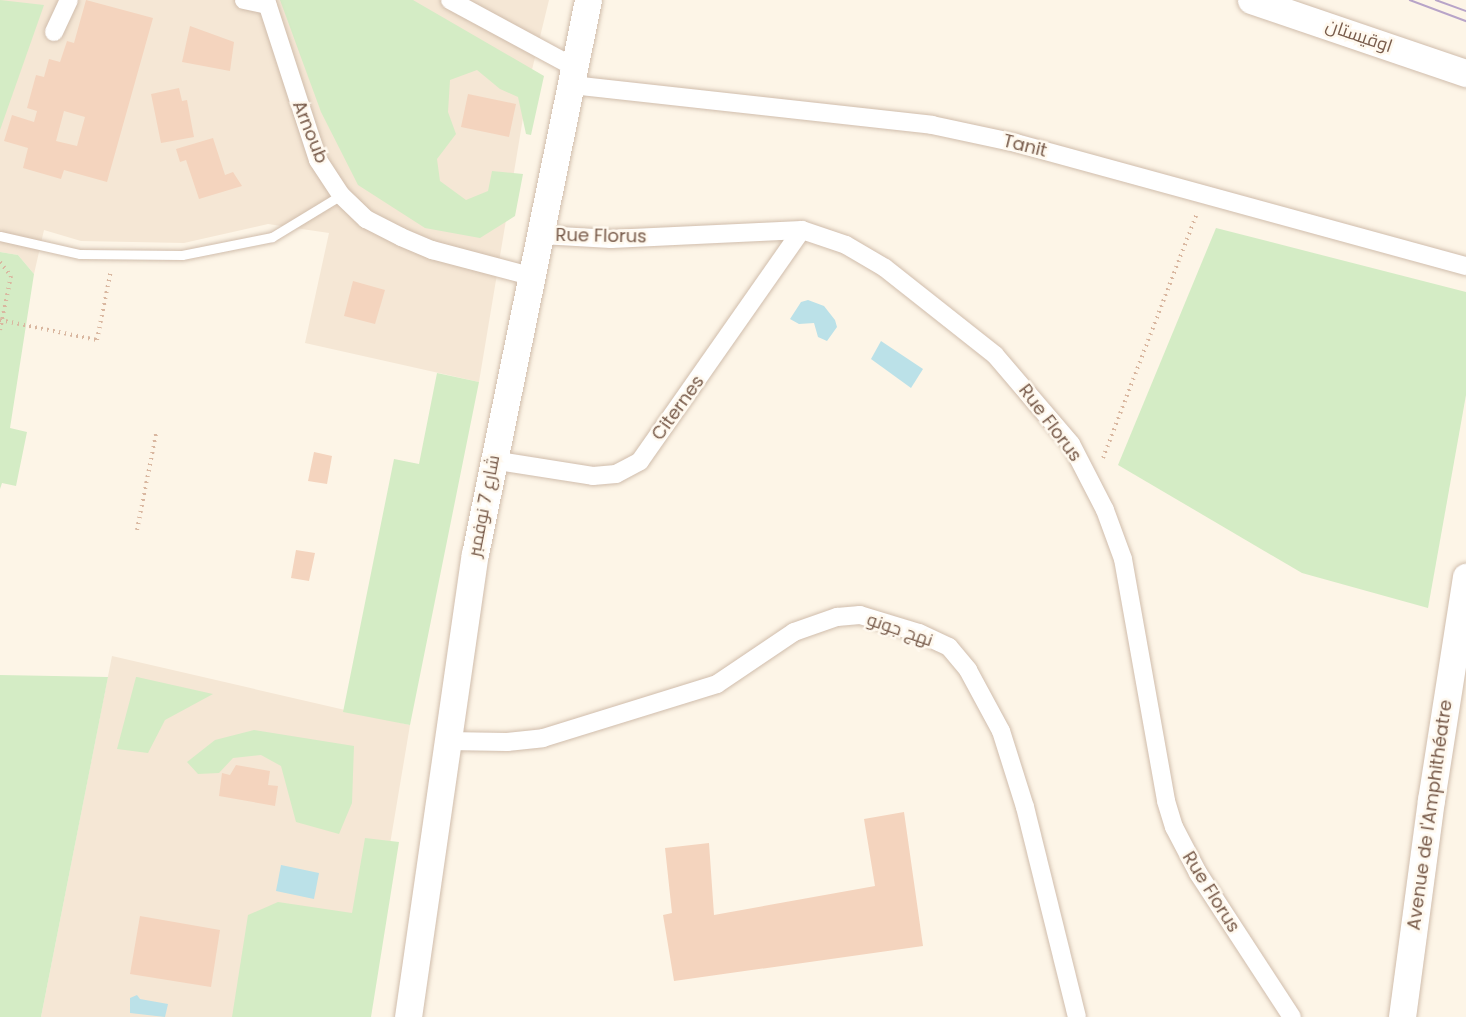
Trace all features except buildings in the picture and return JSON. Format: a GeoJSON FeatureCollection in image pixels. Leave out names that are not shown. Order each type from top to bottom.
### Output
{"type":"FeatureCollection","features":[{"type":"Feature","properties":{"kind":"main road","name":"شارع 7 نوفمبر"},"geometry":{"type":"LineString","coordinates":[[408,1017],[447,741],[492,460],[534,277],[588,0]]}},
{"type":"Feature","properties":{"kind":"main road","name":"اوقيستان"},"geometry":{"type":"LineString","coordinates":[[1251,0],[1466,73]]}},
{"type":"Feature","properties":{"kind":"main road","name":"Avenue de l'Amphithéatre"},"geometry":{"type":"LineString","coordinates":[[1402,1017],[1431,800],[1466,577]]}},
{"type":"Feature","properties":{"kind":"street"},"geometry":{"type":"LineString","coordinates":[[54,32],[69,0]]}},
{"type":"Feature","properties":{"kind":"street"},"geometry":{"type":"LineString","coordinates":[[244,0],[266,2]]}},
{"type":"Feature","properties":{"kind":"street"},"geometry":{"type":"LineString","coordinates":[[450,0],[573,76]]}},
{"type":"Feature","properties":{"kind":"street","name":"Arnoub"},"geometry":{"type":"LineString","coordinates":[[266,2],[318,160],[341,195],[366,219],[401,237],[432,250],[534,277]]}},
{"type":"Feature","properties":{"kind":"street","name":"Tanit"},"geometry":{"type":"LineString","coordinates":[[573,76],[932,125],[1204,193],[1466,266]]}},
{"type":"Feature","properties":{"kind":"street","name":"Rue Florus"},"geometry":{"type":"LineString","coordinates":[[542,235],[611,239],[802,230],[846,245],[885,268],[995,355],[1071,444],[1093,484],[1123,559],[1166,801],[1174,827],[1198,873],[1292,1017]]}},
{"type":"Feature","properties":{"kind":"street","name":"Citernes"},"geometry":{"type":"LineString","coordinates":[[492,460],[593,476],[616,474],[640,461],[802,230]]}},
{"type":"Feature","properties":{"kind":"street","name":"نهج جونو"},"geometry":{"type":"LineString","coordinates":[[447,741],[507,742],[543,738],[717,684],[773,644],[837,618],[860,615],[919,633],[949,647],[968,669],[1001,731],[1025,807],[1077,1017]]}},
{"type":"Feature","properties":{"kind":"lane"},"geometry":{"type":"LineString","coordinates":[[0,236],[80,254],[182,255],[272,237],[341,195]]}},
{"type":"Feature","properties":{"kind":"path"},"geometry":{"type":"LineString","coordinates":[[1093,484],[1204,193]]}},
{"type":"Feature","properties":{"kind":"path"},"geometry":{"type":"LineString","coordinates":[[1,321],[98,340],[114,254]]}},
{"type":"Feature","properties":{"kind":"path"},"geometry":{"type":"LineString","coordinates":[[0,262],[11,276],[0,330]]}},
{"type":"Feature","properties":{"kind":"path"},"geometry":{"type":"LineString","coordinates":[[136,530],[156,434]]}},
{"type":"Feature","properties":{"kind":"shaded area"},"geometry":{"type":"Polygon","coordinates":[[[0,0],[549,0],[529,82],[479,382],[305,343],[329,233],[268,224],[184,243],[81,241],[44,230],[34,274],[18,255],[0,252],[0,0]]]}},
{"type":"Feature","properties":{"kind":"shaded area"},"geometry":{"type":"Polygon","coordinates":[[[112,656],[410,725],[361,1017],[41,1017],[112,656]]]}},
{"type":"Feature","properties":{"kind":"green space"},"geometry":{"type":"Polygon","coordinates":[[[0,0],[44,5],[0,130],[0,0]]]}},
{"type":"Feature","properties":{"kind":"green space"},"geometry":{"type":"Polygon","coordinates":[[[280,0],[413,0],[544,76],[531,135],[526,134],[518,97],[500,89],[477,70],[450,80],[448,112],[456,134],[437,159],[440,181],[466,200],[488,191],[492,171],[523,174],[515,216],[480,238],[425,228],[358,185],[321,112],[280,0]]]}},
{"type":"Feature","properties":{"kind":"green space"},"geometry":{"type":"Polygon","coordinates":[[[1216,228],[1466,292],[1466,395],[1428,608],[1302,573],[1118,465],[1216,228]]]}},
{"type":"Feature","properties":{"kind":"green space"},"geometry":{"type":"Polygon","coordinates":[[[0,252],[18,255],[34,274],[10,428],[27,432],[16,486],[2,483],[0,489],[0,252]]]}},
{"type":"Feature","properties":{"kind":"green space"},"geometry":{"type":"Polygon","coordinates":[[[437,373],[479,382],[410,725],[343,712],[394,459],[419,464],[437,373]]]}},
{"type":"Feature","properties":{"kind":"green space"},"geometry":{"type":"Polygon","coordinates":[[[0,675],[108,677],[41,1017],[0,1017],[0,675]]]}},
{"type":"Feature","properties":{"kind":"green space"},"geometry":{"type":"Polygon","coordinates":[[[136,677],[213,694],[165,720],[148,753],[117,749],[136,677]]]}},
{"type":"Feature","properties":{"kind":"green space"},"geometry":{"type":"Polygon","coordinates":[[[254,730],[354,746],[352,803],[339,834],[296,822],[281,766],[261,755],[233,758],[219,773],[198,774],[187,762],[215,740],[254,730]]]}},
{"type":"Feature","properties":{"kind":"green space"},"geometry":{"type":"Polygon","coordinates":[[[365,838],[399,842],[371,1017],[232,1017],[248,915],[278,902],[352,913],[365,838]]]}},
{"type":"Feature","properties":{"kind":"water"},"geometry":{"type":"Polygon","coordinates":[[[808,300],[824,306],[835,320],[837,327],[827,341],[818,337],[814,323],[799,324],[790,319],[801,302],[808,300]]]}},
{"type":"Feature","properties":{"kind":"water"},"geometry":{"type":"Polygon","coordinates":[[[881,341],[923,369],[911,388],[871,359],[881,341]]]}},
{"type":"Feature","properties":{"kind":"water"},"geometry":{"type":"Polygon","coordinates":[[[281,865],[319,873],[314,899],[276,891],[281,865]]]}},
{"type":"Feature","properties":{"kind":"water"},"geometry":{"type":"Polygon","coordinates":[[[137,995],[140,999],[168,1004],[165,1017],[130,1013],[130,998],[137,995]]]}},
{"type":"Feature","properties":{"kind":"tram line"},"geometry":{"type":"LineString","coordinates":[[1410,0],[1466,21]]}},
{"type":"Feature","properties":{"kind":"tram line"},"geometry":{"type":"LineString","coordinates":[[1436,0],[1466,11]]}}]}
